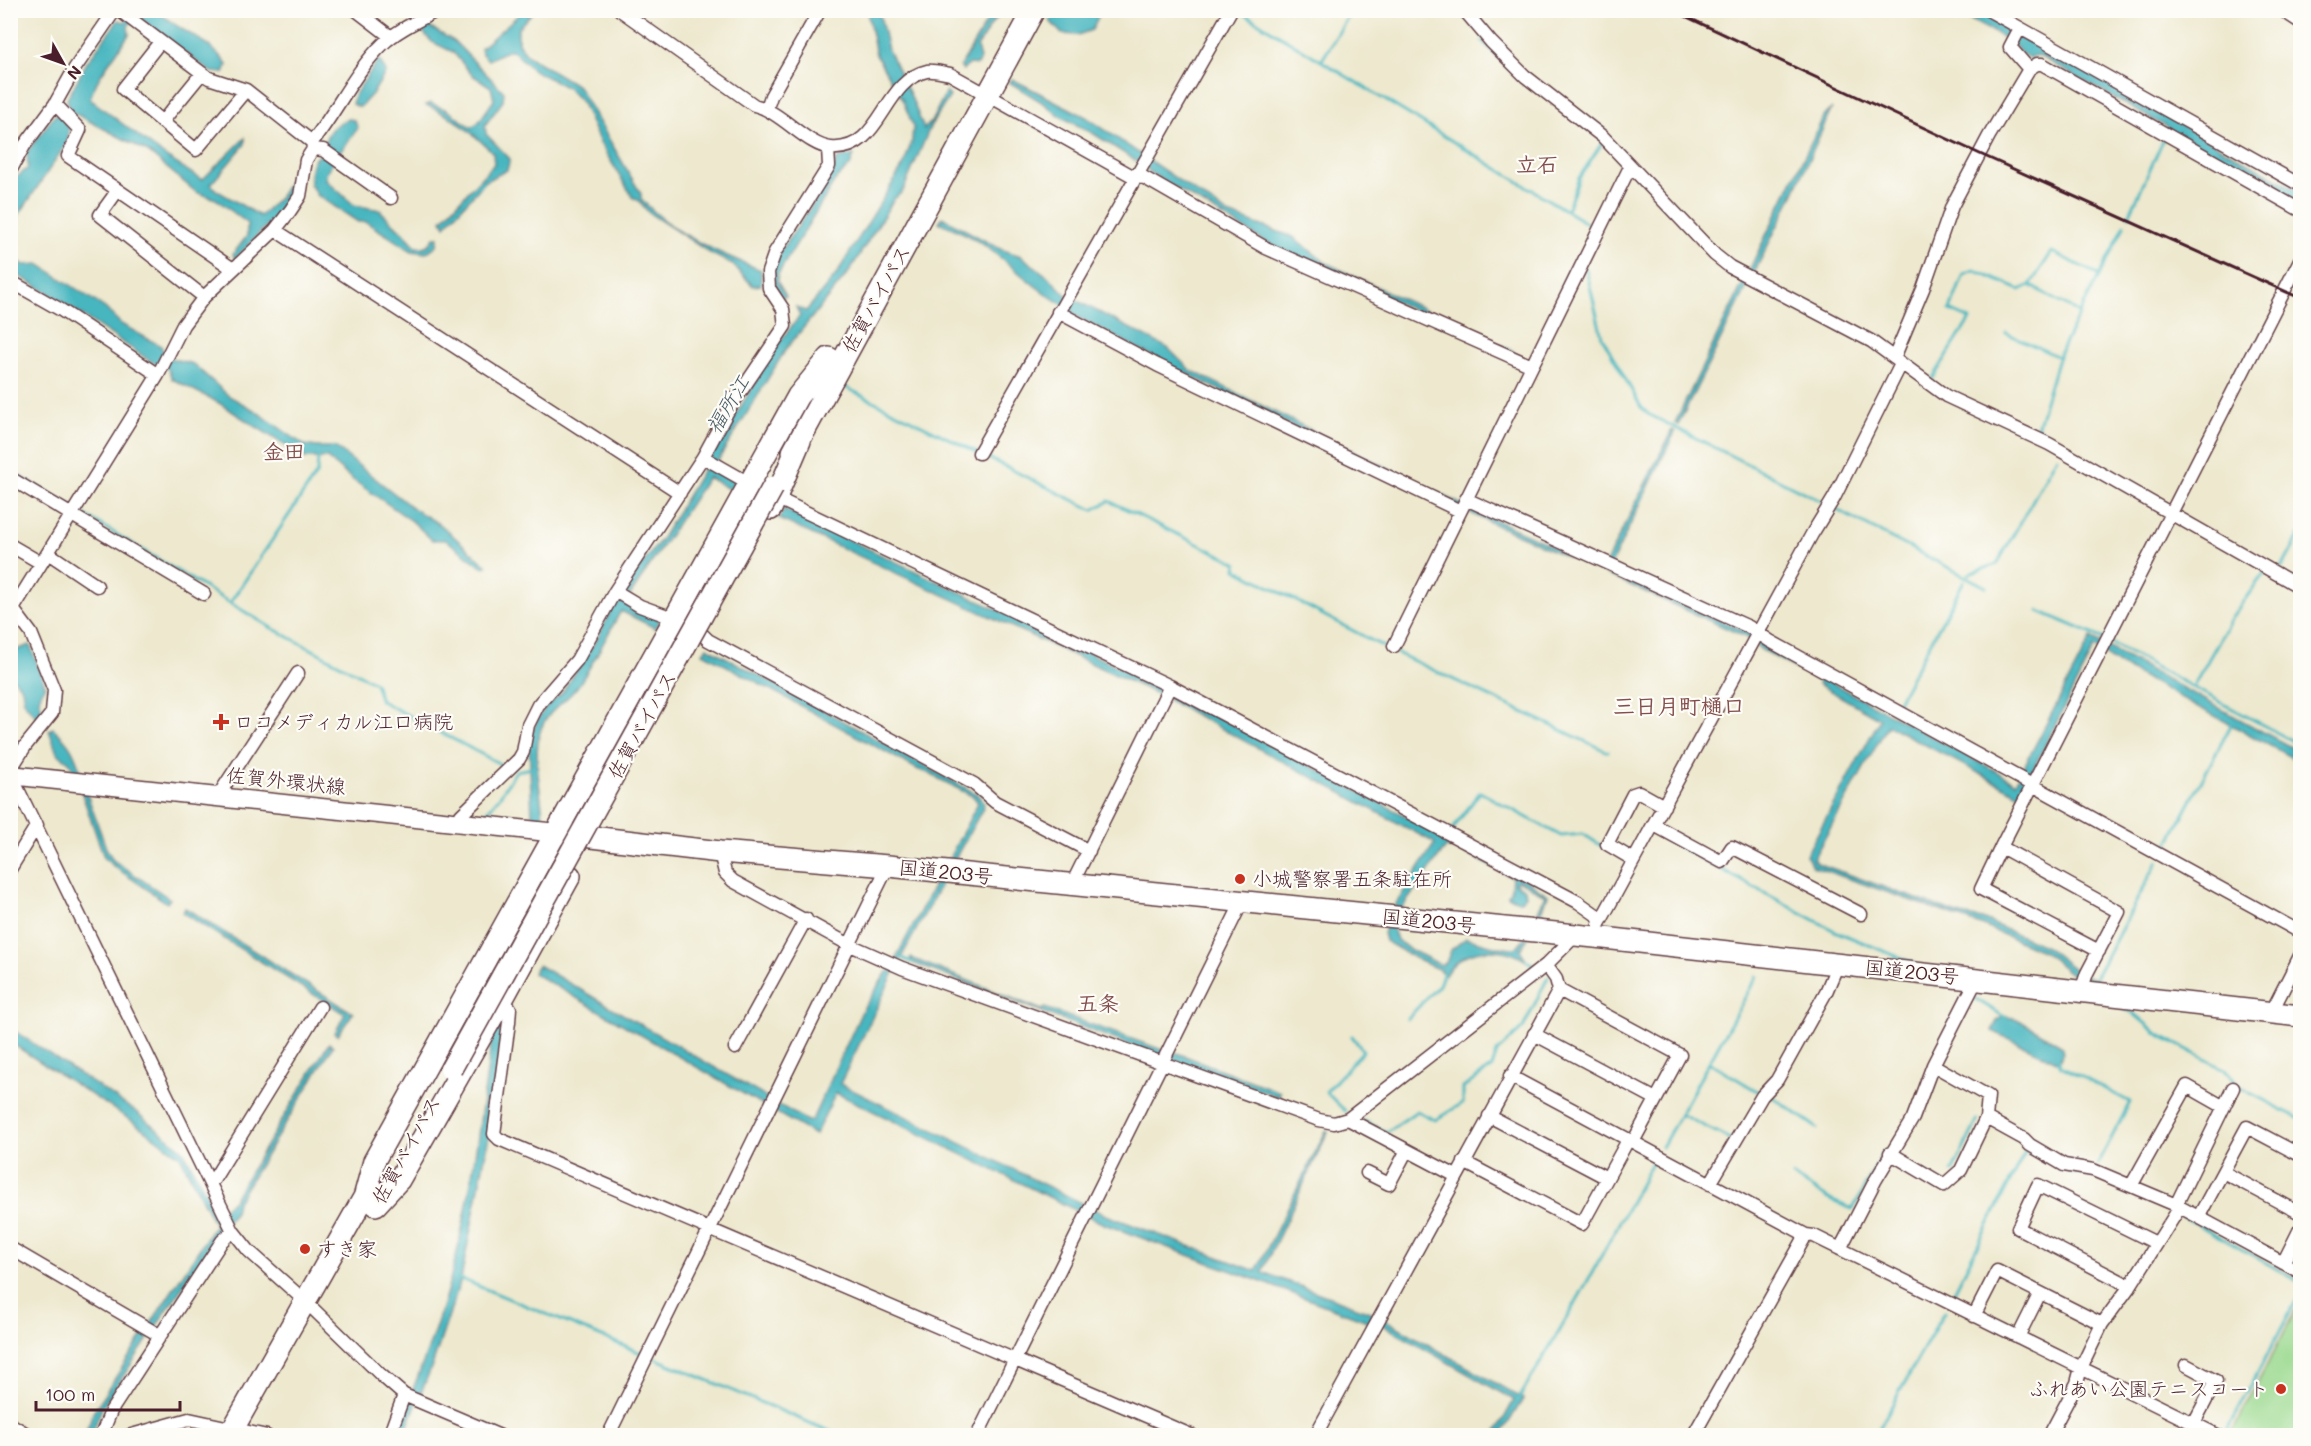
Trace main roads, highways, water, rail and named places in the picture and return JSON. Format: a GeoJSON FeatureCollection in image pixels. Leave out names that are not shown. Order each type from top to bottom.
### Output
{"type":"FeatureCollection","features":[{"type":"Feature","properties":{"kind":"highway","name":"佐賀バイパス"},"geometry":{"type":"LineString","coordinates":[[765,488],[800,441],[982,92],[1020,10]]}},
{"type":"Feature","properties":{"kind":"highway","name":"佐賀バイパス"},"geometry":{"type":"LineString","coordinates":[[238,1432],[446,1066],[765,488],[829,358],[982,92],[1034,10]]}},
{"type":"Feature","properties":{"kind":"highway"},"geometry":{"type":"LineString","coordinates":[[370,1201],[374,1161],[557,833],[673,618],[765,488]]}},
{"type":"Feature","properties":{"kind":"highway"},"geometry":{"type":"LineString","coordinates":[[370,1201],[399,1180],[502,1000],[702,634],[765,488]]}},
{"type":"Feature","properties":{"kind":"highway","name":"国道203号"},"geometry":{"type":"LineString","coordinates":[[557,833],[720,852],[888,866],[1071,886],[1590,931],[1838,964],[1977,979],[2083,982],[2301,1016]]}},
{"type":"Feature","properties":{"kind":"main road","name":"佐賀外環状線"},"geometry":{"type":"LineString","coordinates":[[11,775],[557,833]]}},
{"type":"Feature","properties":{"kind":"water"},"geometry":{"type":"Polygon","coordinates":[[[130,11],[158,11],[211,48],[227,65],[224,73],[211,72],[137,16],[128,26],[129,34],[102,73],[90,99],[166,157],[202,180],[245,138],[245,144],[211,184],[216,190],[260,216],[279,198],[294,174],[295,187],[275,217],[235,259],[233,254],[247,236],[247,223],[216,199],[196,192],[148,152],[74,113],[65,122],[69,129],[68,141],[11,227],[11,185],[13,180],[28,168],[27,152],[55,115],[61,116],[69,108],[67,99],[86,64],[118,20],[125,22],[132,13],[130,11]]]}},
{"type":"Feature","properties":{"kind":"water"},"geometry":{"type":"Polygon","coordinates":[[[523,11],[534,11],[518,28],[518,43],[528,56],[578,86],[641,194],[641,199],[667,222],[697,241],[761,270],[761,285],[753,286],[732,264],[710,253],[649,213],[638,200],[633,198],[600,143],[582,103],[568,88],[533,70],[512,50],[488,60],[482,54],[481,48],[523,11]]]}},
{"type":"Feature","properties":{"kind":"water"},"geometry":{"type":"Polygon","coordinates":[[[867,11],[879,11],[888,50],[924,129],[931,122],[946,92],[950,96],[931,125],[903,191],[894,199],[849,272],[786,349],[714,467],[738,482],[732,491],[708,477],[625,603],[660,619],[655,628],[621,611],[583,678],[544,723],[537,750],[543,817],[532,817],[529,742],[536,723],[545,708],[562,693],[597,639],[618,597],[662,538],[780,341],[800,316],[796,307],[806,311],[836,275],[903,166],[912,141],[913,126],[903,101],[876,55],[867,11]]]}},
{"type":"Feature","properties":{"kind":"water"},"geometry":{"type":"Polygon","coordinates":[[[993,11],[1005,11],[992,23],[977,47],[980,59],[977,65],[970,64],[963,70],[960,67],[993,11]]]}},
{"type":"Feature","properties":{"kind":"water"},"geometry":{"type":"Polygon","coordinates":[[[1058,11],[1078,11],[1079,13],[1098,11],[1099,15],[1092,30],[1078,35],[1062,34],[1049,20],[1058,11]]]}},
{"type":"Feature","properties":{"kind":"water"},"geometry":{"type":"Polygon","coordinates":[[[1954,11],[1977,11],[2006,27],[2013,35],[2024,36],[2300,192],[2300,202],[2041,57],[2035,55],[2029,58],[2012,42],[1954,11]]]}},
{"type":"Feature","properties":{"kind":"water"},"geometry":{"type":"Polygon","coordinates":[[[426,25],[454,41],[504,92],[503,101],[485,125],[486,134],[510,159],[507,170],[486,181],[445,226],[442,220],[494,164],[493,153],[462,126],[426,105],[430,103],[447,110],[471,127],[478,123],[494,100],[491,87],[472,75],[453,52],[432,42],[422,31],[426,25]]]}},
{"type":"Feature","properties":{"kind":"water"},"geometry":{"type":"Polygon","coordinates":[[[379,59],[386,72],[373,93],[360,107],[352,104],[354,96],[379,59]]]}},
{"type":"Feature","properties":{"kind":"water"},"geometry":{"type":"Polygon","coordinates":[[[1012,79],[1086,117],[1228,214],[1293,237],[1326,263],[1513,351],[1510,354],[1266,242],[1149,172],[1147,168],[1094,134],[1058,115],[1045,104],[1009,82],[1012,79]]]}},
{"type":"Feature","properties":{"kind":"water"},"geometry":{"type":"Polygon","coordinates":[[[1832,108],[1792,197],[1678,425],[1675,423],[1823,118],[1832,108]]]}},
{"type":"Feature","properties":{"kind":"water"},"geometry":{"type":"Polygon","coordinates":[[[349,119],[354,120],[358,128],[338,155],[324,147],[325,141],[332,129],[349,119]]]}},
{"type":"Feature","properties":{"kind":"water"},"geometry":{"type":"Polygon","coordinates":[[[323,154],[333,162],[326,174],[326,180],[354,205],[380,210],[416,247],[427,246],[434,237],[438,237],[437,245],[426,253],[412,251],[366,222],[358,222],[317,195],[310,184],[311,170],[315,158],[323,154]]]}},
{"type":"Feature","properties":{"kind":"water"},"geometry":{"type":"Polygon","coordinates":[[[854,155],[850,166],[836,179],[778,274],[777,281],[786,296],[783,298],[773,281],[776,258],[819,195],[837,159],[854,155]]]}},
{"type":"Feature","properties":{"kind":"water"},"geometry":{"type":"Polygon","coordinates":[[[942,217],[1000,249],[1021,256],[1051,279],[1066,295],[1168,348],[1190,370],[1458,503],[1603,569],[1672,430],[1675,432],[1608,571],[1747,632],[1765,646],[2016,782],[2091,638],[2300,752],[2300,762],[2109,659],[2103,651],[2094,648],[2020,795],[1888,725],[1813,859],[1817,863],[1961,915],[1982,919],[2046,947],[2079,973],[2106,983],[2107,987],[2076,978],[2044,952],[1981,925],[1812,866],[1806,855],[1880,719],[1818,684],[1819,681],[1762,650],[1744,636],[1456,507],[1173,367],[1070,313],[1067,307],[1038,288],[986,246],[939,222],[942,217]]]}},
{"type":"Feature","properties":{"kind":"water"},"geometry":{"type":"Polygon","coordinates":[[[11,254],[24,265],[39,264],[105,308],[121,324],[161,346],[166,357],[193,364],[229,396],[254,410],[304,445],[335,447],[414,509],[441,525],[487,566],[482,567],[446,540],[432,540],[412,521],[353,480],[327,458],[305,458],[219,403],[172,379],[168,369],[152,362],[50,294],[11,271],[11,254]]]}},
{"type":"Feature","properties":{"kind":"water"},"geometry":{"type":"Polygon","coordinates":[[[784,509],[1161,687],[1523,878],[1548,895],[1534,927],[1532,926],[1545,895],[1518,880],[1515,883],[1525,889],[1526,896],[1519,901],[1511,898],[1508,895],[1512,877],[1458,849],[1446,847],[1399,912],[1392,910],[1435,843],[1155,693],[779,519],[784,509]]]}},
{"type":"Feature","properties":{"kind":"water"},"geometry":{"type":"Polygon","coordinates":[[[30,645],[45,685],[39,698],[43,716],[38,719],[24,702],[22,688],[11,676],[10,652],[30,645]]]}},
{"type":"Feature","properties":{"kind":"water"},"geometry":{"type":"Polygon","coordinates":[[[707,647],[977,794],[984,803],[983,808],[951,866],[946,864],[978,803],[974,797],[919,770],[703,653],[707,647]]]}},
{"type":"Feature","properties":{"kind":"water"},"geometry":{"type":"Polygon","coordinates":[[[53,728],[71,748],[81,773],[75,773],[69,762],[57,753],[49,730],[53,728]]]}},
{"type":"Feature","properties":{"kind":"water"},"geometry":{"type":"Polygon","coordinates":[[[81,791],[86,791],[106,848],[113,860],[170,899],[167,903],[104,857],[81,791]]]}},
{"type":"Feature","properties":{"kind":"water"},"geometry":{"type":"Polygon","coordinates":[[[936,881],[942,882],[901,958],[840,1084],[1106,1215],[1256,1271],[1326,1131],[1328,1132],[1262,1272],[1375,1314],[1370,1322],[1104,1224],[836,1093],[815,1135],[533,973],[538,965],[807,1121],[812,1120],[863,1009],[887,972],[895,966],[897,956],[936,881]]]}},
{"type":"Feature","properties":{"kind":"water"},"geometry":{"type":"Polygon","coordinates":[[[185,908],[353,1013],[338,1035],[335,1033],[345,1014],[183,913],[185,908]]]}},
{"type":"Feature","properties":{"kind":"water"},"geometry":{"type":"Polygon","coordinates":[[[1392,925],[1397,940],[1409,949],[1441,965],[1446,963],[1451,950],[1466,938],[1497,947],[1516,948],[1525,937],[1528,938],[1520,950],[1528,962],[1507,952],[1483,951],[1462,958],[1445,975],[1385,941],[1383,933],[1386,926],[1392,925]]]}},
{"type":"Feature","properties":{"kind":"water"},"geometry":{"type":"Polygon","coordinates":[[[911,958],[1042,1010],[1045,1008],[1168,1052],[1177,1053],[1280,1092],[1279,1097],[1174,1060],[1167,1055],[1159,1056],[910,962],[911,958]]]}},
{"type":"Feature","properties":{"kind":"water"},"geometry":{"type":"Polygon","coordinates":[[[503,1016],[503,1045],[489,1136],[461,1279],[433,1363],[404,1435],[395,1436],[432,1337],[451,1276],[470,1187],[492,1037],[503,1016]]]}},
{"type":"Feature","properties":{"kind":"water"},"geometry":{"type":"Polygon","coordinates":[[[2003,1016],[2017,1019],[2061,1045],[2063,1052],[2059,1062],[1992,1031],[1997,1021],[2003,1016]]]}},
{"type":"Feature","properties":{"kind":"water"},"geometry":{"type":"Polygon","coordinates":[[[10,1028],[135,1111],[183,1150],[217,1214],[233,1200],[329,1043],[333,1046],[237,1202],[235,1212],[222,1227],[102,1408],[91,1435],[84,1435],[95,1409],[215,1225],[180,1156],[129,1119],[11,1043],[10,1028]]]}},
{"type":"Feature","properties":{"kind":"water"},"geometry":{"type":"Polygon","coordinates":[[[1382,1318],[1523,1399],[1501,1435],[1495,1435],[1514,1400],[1379,1323],[1382,1318]]]}},
{"type":"Feature","properties":{"kind":"waterway"},"geometry":{"type":"LineString","coordinates":[[1238,10],[1593,227]]}},
{"type":"Feature","properties":{"kind":"waterway"},"geometry":{"type":"LineString","coordinates":[[1322,60],[1352,10]]}},
{"type":"Feature","properties":{"kind":"waterway"},"geometry":{"type":"LineString","coordinates":[[1482,41],[1522,80]]}},
{"type":"Feature","properties":{"kind":"waterway"},"geometry":{"type":"LineString","coordinates":[[2129,216],[2163,140]]}},
{"type":"Feature","properties":{"kind":"waterway"},"geometry":{"type":"LineString","coordinates":[[1567,210],[1579,178],[1602,143]]}},
{"type":"Feature","properties":{"kind":"waterway"},"geometry":{"type":"LineString","coordinates":[[2049,435],[2037,428],[2060,352],[2125,225]]}},
{"type":"Feature","properties":{"kind":"waterway"},"geometry":{"type":"LineString","coordinates":[[1933,378],[1970,319],[1950,310],[1964,274],[1974,270],[2020,290],[2030,285],[2052,252],[2099,275]]}},
{"type":"Feature","properties":{"kind":"waterway"},"geometry":{"type":"LineString","coordinates":[[1586,269],[1602,337],[1641,407],[1648,414],[1825,503]]}},
{"type":"Feature","properties":{"kind":"waterway"},"geometry":{"type":"LineString","coordinates":[[2030,285],[2079,313]]}},
{"type":"Feature","properties":{"kind":"waterway"},"geometry":{"type":"LineString","coordinates":[[2006,333],[2059,357]]}},
{"type":"Feature","properties":{"kind":"waterway"},"geometry":{"type":"LineString","coordinates":[[843,386],[1093,510],[1109,501],[1237,563],[1236,569],[1384,647],[1608,752]]}},
{"type":"Feature","properties":{"kind":"waterway"},"geometry":{"type":"LineString","coordinates":[[1969,574],[1997,564],[2057,457]]}},
{"type":"Feature","properties":{"kind":"waterway"},"geometry":{"type":"LineString","coordinates":[[230,603],[317,473],[318,458]]}},
{"type":"Feature","properties":{"kind":"waterway"},"geometry":{"type":"LineString","coordinates":[[10,471],[72,507]]}},
{"type":"Feature","properties":{"kind":"waterway"},"geometry":{"type":"LineString","coordinates":[[1833,508],[1986,587]]}},
{"type":"Feature","properties":{"kind":"waterway"},"geometry":{"type":"LineString","coordinates":[[78,511],[270,627],[375,683],[381,701],[504,766]]}},
{"type":"Feature","properties":{"kind":"waterway"},"geometry":{"type":"LineString","coordinates":[[2282,568],[2300,535]]}},
{"type":"Feature","properties":{"kind":"waterway"},"geometry":{"type":"LineString","coordinates":[[2193,687],[2234,614],[2265,572]]}},
{"type":"Feature","properties":{"kind":"waterway"},"geometry":{"type":"LineString","coordinates":[[1896,705],[1964,581]]}},
{"type":"Feature","properties":{"kind":"waterway"},"geometry":{"type":"LineString","coordinates":[[2039,611],[2104,639]]}},
{"type":"Feature","properties":{"kind":"waterway"},"geometry":{"type":"LineString","coordinates":[[2109,642],[2300,745]]}},
{"type":"Feature","properties":{"kind":"waterway"},"geometry":{"type":"LineString","coordinates":[[2165,850],[2231,725]]}},
{"type":"Feature","properties":{"kind":"waterway"},"geometry":{"type":"LineString","coordinates":[[485,814],[516,771],[532,768]]}},
{"type":"Feature","properties":{"kind":"waterway"},"geometry":{"type":"LineString","coordinates":[[1452,830],[1480,792],[1561,836],[1583,834],[1603,847]]}},
{"type":"Feature","properties":{"kind":"waterway"},"geometry":{"type":"LineString","coordinates":[[1654,833],[1835,931],[1913,963]]}},
{"type":"Feature","properties":{"kind":"waterway"},"geometry":{"type":"LineString","coordinates":[[2095,978],[2158,861]]}},
{"type":"Feature","properties":{"kind":"waterway"},"geometry":{"type":"LineString","coordinates":[[901,958],[912,962]]}},
{"type":"Feature","properties":{"kind":"waterway"},"geometry":{"type":"LineString","coordinates":[[1526,960],[1537,967]]}},
{"type":"Feature","properties":{"kind":"waterway"},"geometry":{"type":"LineString","coordinates":[[1407,1019],[1439,985],[1444,972]]}},
{"type":"Feature","properties":{"kind":"waterway"},"geometry":{"type":"LineString","coordinates":[[1662,1147],[1757,976]]}},
{"type":"Feature","properties":{"kind":"waterway"},"geometry":{"type":"LineString","coordinates":[[1364,1121],[1387,1132],[1417,1111],[1435,1120],[1463,1103],[1463,1088],[1492,1067],[1497,1052],[1523,1028],[1548,977]]}},
{"type":"Feature","properties":{"kind":"waterway"},"geometry":{"type":"LineString","coordinates":[[1976,999],[2006,1018]]}},
{"type":"Feature","properties":{"kind":"waterway"},"geometry":{"type":"LineString","coordinates":[[2115,1005],[2133,1013],[2158,1034],[2224,1069],[2241,1088],[2300,1119]]}},
{"type":"Feature","properties":{"kind":"waterway"},"geometry":{"type":"LineString","coordinates":[[1345,1111],[1326,1092],[1363,1051],[1352,1036]]}},
{"type":"Feature","properties":{"kind":"waterway"},"geometry":{"type":"LineString","coordinates":[[2058,1060],[2061,1066],[2130,1102],[2098,1164]]}},
{"type":"Feature","properties":{"kind":"waterway"},"geometry":{"type":"LineString","coordinates":[[1709,1062],[1757,1091]]}},
{"type":"Feature","properties":{"kind":"waterway"},"geometry":{"type":"LineString","coordinates":[[1770,1095],[1817,1128]]}},
{"type":"Feature","properties":{"kind":"waterway"},"geometry":{"type":"LineString","coordinates":[[1680,1114],[1732,1140]]}},
{"type":"Feature","properties":{"kind":"waterway"},"geometry":{"type":"LineString","coordinates":[[1952,1172],[1978,1120]]}},
{"type":"Feature","properties":{"kind":"waterway"},"geometry":{"type":"LineString","coordinates":[[1953,1294],[2026,1150],[2035,1155]]}},
{"type":"Feature","properties":{"kind":"waterway"},"geometry":{"type":"LineString","coordinates":[[1793,1176],[1832,1201],[1853,1209],[1883,1152]]}},
{"type":"Feature","properties":{"kind":"waterway"},"geometry":{"type":"LineString","coordinates":[[1519,1399],[1580,1295],[1654,1159]]}},
{"type":"Feature","properties":{"kind":"waterway"},"geometry":{"type":"LineString","coordinates":[[2062,1170],[2076,1173]]}},
{"type":"Feature","properties":{"kind":"waterway"},"geometry":{"type":"LineString","coordinates":[[2152,1201],[2173,1211]]}},
{"type":"Feature","properties":{"kind":"waterway"},"geometry":{"type":"LineString","coordinates":[[2179,1214],[2300,1282]]}},
{"type":"Feature","properties":{"kind":"waterway"},"geometry":{"type":"LineString","coordinates":[[461,1279],[646,1355]]}},
{"type":"Feature","properties":{"kind":"waterway"},"geometry":{"type":"LineString","coordinates":[[2227,1430],[2300,1294]]}},
{"type":"Feature","properties":{"kind":"waterway"},"geometry":{"type":"LineString","coordinates":[[1875,1436],[1944,1312]]}},
{"type":"Feature","properties":{"kind":"waterway"},"geometry":{"type":"LineString","coordinates":[[652,1357],[841,1436]]}},
{"type":"Feature","properties":{"kind":"railway"},"geometry":{"type":"LineString","coordinates":[[1672,10],[1980,154],[2300,298]]}},
{"type":"Feature","properties":{"kind":"place","name":"ロコメディカル江口病院"},"geometry":{"type":"Point","coordinates":[221,722]}},
{"type":"Feature","properties":{"kind":"place","name":"小城警察署五条駐在所"},"geometry":{"type":"Point","coordinates":[1240,879]}},
{"type":"Feature","properties":{"kind":"place","name":"すき家"},"geometry":{"type":"Point","coordinates":[305,1249]}},
{"type":"Feature","properties":{"kind":"place","name":"ふれあい公園テニスコート"},"geometry":{"type":"Point","coordinates":[2281,1389]}},
{"type":"Feature","properties":{"kind":"district","name":"立石"},"geometry":{"type":"Point","coordinates":[1537,165]}},
{"type":"Feature","properties":{"kind":"district","name":"金田"},"geometry":{"type":"Point","coordinates":[284,452]}},
{"type":"Feature","properties":{"kind":"district","name":"三日月町樋口"},"geometry":{"type":"Point","coordinates":[1679,706]}},
{"type":"Feature","properties":{"kind":"district","name":"五条"},"geometry":{"type":"Point","coordinates":[1098,1004]}},
{"type":"Feature","properties":{"kind":"water label","name":"福所江"},"geometry":{"type":"Point","coordinates":[728,405]}}]}
